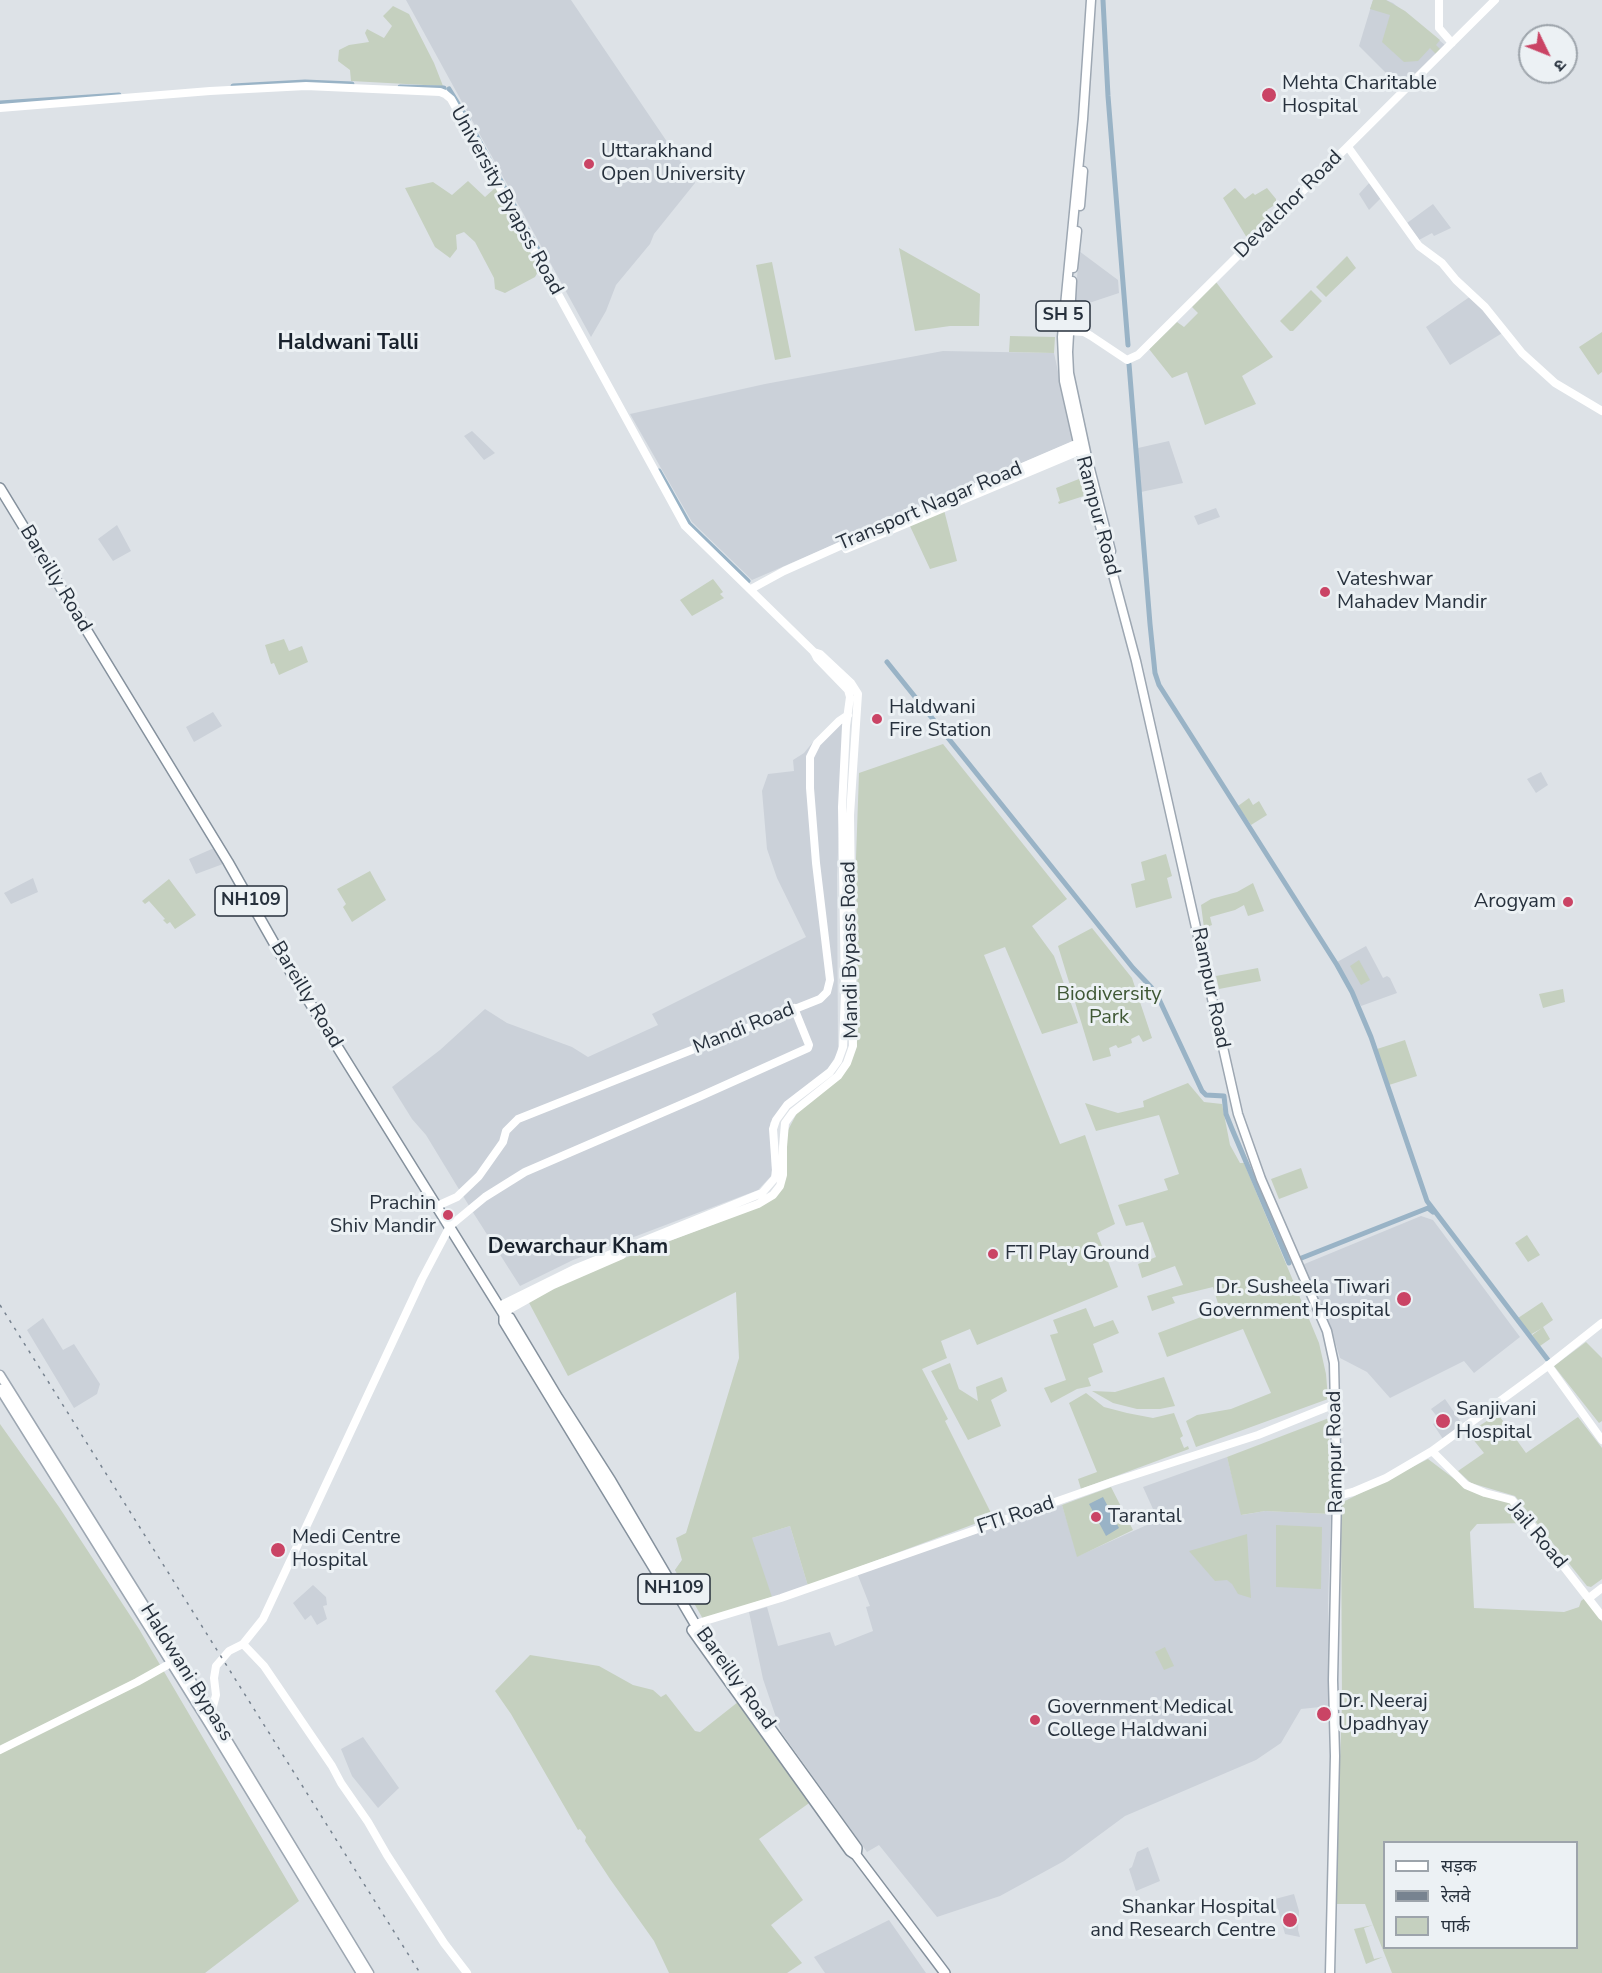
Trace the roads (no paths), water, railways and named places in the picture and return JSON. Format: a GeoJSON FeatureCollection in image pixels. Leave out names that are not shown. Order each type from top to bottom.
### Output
{"type":"FeatureCollection","features":[{"type":"Feature","properties":{"kind":"highway","name":"Bareilly Road"},"geometry":{"type":"LineString","coordinates":[[0,488],[228,862],[287,966],[502,1311],[510,1318],[692,1626],[827,1811],[857,1848],[856,1855],[945,1973]]}},
{"type":"Feature","properties":{"kind":"main road","name":"SH 5"},"geometry":{"type":"LineString","coordinates":[[1066,331],[1086,91],[1091,0]]}},
{"type":"Feature","properties":{"kind":"main road"},"geometry":{"type":"LineString","coordinates":[[1066,331],[1093,64],[1096,0]]}},
{"type":"Feature","properties":{"kind":"main road"},"geometry":{"type":"LineString","coordinates":[[1439,0],[1439,28],[1452,43]]}},
{"type":"Feature","properties":{"kind":"main road","name":"Devalchor Road"},"geometry":{"type":"LineString","coordinates":[[1066,331],[1084,332],[1126,360],[1138,355],[1495,0]]}},
{"type":"Feature","properties":{"kind":"main road","name":"University Byapss Road"},"geometry":{"type":"LineString","coordinates":[[0,108],[210,91],[306,86],[445,94],[451,99],[466,126],[680,518],[685,526],[751,589]]}},
{"type":"Feature","properties":{"kind":"main road"},"geometry":{"type":"LineString","coordinates":[[1348,147],[1419,246],[1442,263],[1485,308],[1522,353],[1555,383],[1602,411]]}},
{"type":"Feature","properties":{"kind":"main road","name":"Rampur Road"},"geometry":{"type":"LineString","coordinates":[[1066,331],[1067,380],[1082,446],[1128,618],[1127,625],[1238,1114],[1257,1169],[1327,1331],[1334,1363],[1337,1497],[1333,1680],[1335,1756],[1330,1973]]}},
{"type":"Feature","properties":{"kind":"main road","name":"Transport Nagar Road"},"geometry":{"type":"LineString","coordinates":[[751,589],[1082,446]]}},
{"type":"Feature","properties":{"kind":"main road","name":"Mandi Bypass Road"},"geometry":{"type":"LineString","coordinates":[[502,1311],[553,1285],[627,1253],[758,1203],[773,1195],[780,1186],[783,1175],[785,1123],[793,1112],[838,1076],[847,1063],[853,1046],[850,815],[858,694],[855,687],[814,651],[751,589]]}},
{"type":"Feature","properties":{"kind":"main road","name":"Mandi Bypass Road"},"geometry":{"type":"LineString","coordinates":[[502,1311],[573,1269],[762,1193],[775,1178],[773,1128],[776,1120],[787,1105],[830,1072],[838,1061],[843,1047],[845,993],[842,818],[846,726],[850,697],[848,690],[817,658],[814,651]]}},
{"type":"Feature","properties":{"kind":"main road","name":"Mandi Road"},"geometry":{"type":"LineString","coordinates":[[437,1206],[457,1197],[479,1176],[503,1142],[506,1131],[518,1119],[820,999],[827,992],[829,986],[809,768],[813,749],[839,721],[857,710]]}},
{"type":"Feature","properties":{"kind":"main road"},"geometry":{"type":"LineString","coordinates":[[833,728],[856,723]]}},
{"type":"Feature","properties":{"kind":"main road"},"geometry":{"type":"LineString","coordinates":[[209,1718],[216,1695],[214,1678],[216,1666],[229,1651],[243,1644],[264,1619],[342,1448],[422,1279],[450,1226],[485,1197],[525,1172],[808,1047],[794,1008]]}},
{"type":"Feature","properties":{"kind":"main road"},"geometry":{"type":"LineString","coordinates":[[1337,1497],[1386,1478],[1432,1451],[1602,1323]]}},
{"type":"Feature","properties":{"kind":"main road"},"geometry":{"type":"LineString","coordinates":[[1548,1365],[1602,1440]]}},
{"type":"Feature","properties":{"kind":"main road","name":"Haldwani Bypass"},"geometry":{"type":"LineString","coordinates":[[0,1376],[171,1663],[251,1777],[369,1973]]}},
{"type":"Feature","properties":{"kind":"main road","name":"Haldwani Bypass"},"geometry":{"type":"LineString","coordinates":[[0,1389],[181,1664],[209,1718],[361,1973]]}},
{"type":"Feature","properties":{"kind":"main road","name":"FTI Road"},"geometry":{"type":"LineString","coordinates":[[692,1626],[781,1598],[1112,1482],[1258,1435],[1335,1404]]}},
{"type":"Feature","properties":{"kind":"main road","name":"Jail Road"},"geometry":{"type":"LineString","coordinates":[[1432,1451],[1466,1485],[1512,1500],[1602,1616]]}},
{"type":"Feature","properties":{"kind":"main road"},"geometry":{"type":"LineString","coordinates":[[1337,1483],[1351,1493]]}},
{"type":"Feature","properties":{"kind":"main road"},"geometry":{"type":"LineString","coordinates":[[1589,1598],[1602,1588]]}},
{"type":"Feature","properties":{"kind":"main road"},"geometry":{"type":"LineString","coordinates":[[243,1644],[264,1666],[332,1766],[340,1783],[466,1973]]}},
{"type":"Feature","properties":{"kind":"main road"},"geometry":{"type":"LineString","coordinates":[[0,1750],[171,1663]]}},
{"type":"Feature","properties":{"kind":"water"},"geometry":{"type":"Polygon","coordinates":[[[1103,1497],[1119,1528],[1106,1536],[1089,1504],[1103,1497]]]}},
{"type":"Feature","properties":{"kind":"waterway"},"geometry":{"type":"LineString","coordinates":[[1103,0],[1108,96],[1128,345]]}},
{"type":"Feature","properties":{"kind":"waterway"},"geometry":{"type":"LineString","coordinates":[[233,86],[305,82],[352,84]]}},
{"type":"Feature","properties":{"kind":"waterway"},"geometry":{"type":"LineString","coordinates":[[400,87],[444,88]]}},
{"type":"Feature","properties":{"kind":"waterway"},"geometry":{"type":"LineString","coordinates":[[449,89],[468,120]]}},
{"type":"Feature","properties":{"kind":"waterway"},"geometry":{"type":"LineString","coordinates":[[0,103],[119,95]]}},
{"type":"Feature","properties":{"kind":"waterway"},"geometry":{"type":"LineString","coordinates":[[476,135],[548,268]]}},
{"type":"Feature","properties":{"kind":"waterway"},"geometry":{"type":"LineString","coordinates":[[1129,364],[1150,624],[1155,673],[1159,685],[1352,992],[1371,1037],[1427,1201],[1548,1360]]}},
{"type":"Feature","properties":{"kind":"waterway"},"geometry":{"type":"LineString","coordinates":[[659,471],[689,524],[748,581]]}},
{"type":"Feature","properties":{"kind":"waterway"},"geometry":{"type":"LineString","coordinates":[[887,662],[1158,997],[1202,1091],[1206,1095],[1224,1096],[1226,1114],[1289,1263]]}},
{"type":"Feature","properties":{"kind":"waterway"},"geometry":{"type":"LineString","coordinates":[[1299,1259],[1428,1208],[1433,1212]]}},
{"type":"Feature","properties":{"kind":"railway"},"geometry":{"type":"LineString","coordinates":[[0,1305],[420,1973]]}},
{"type":"Feature","properties":{"kind":"place","name":"Mehta Charitable Hospital"},"geometry":{"type":"Point","coordinates":[1269,95]}},
{"type":"Feature","properties":{"kind":"place","name":"Uttarakhand Open University"},"geometry":{"type":"Point","coordinates":[589,164]}},
{"type":"Feature","properties":{"kind":"place","name":"Vateshwar Mahadev Mandir"},"geometry":{"type":"Point","coordinates":[1325,592]}},
{"type":"Feature","properties":{"kind":"place","name":"Haldwani Fire Station"},"geometry":{"type":"Point","coordinates":[877,719]}},
{"type":"Feature","properties":{"kind":"place","name":"Arogyam"},"geometry":{"type":"Point","coordinates":[1568,902]}},
{"type":"Feature","properties":{"kind":"place","name":"Prachin Shiv Mandir"},"geometry":{"type":"Point","coordinates":[448,1215]}},
{"type":"Feature","properties":{"kind":"place","name":"FTI Play Ground"},"geometry":{"type":"Point","coordinates":[993,1254]}},
{"type":"Feature","properties":{"kind":"place","name":"Dr. Susheela Tiwari Government Hospital"},"geometry":{"type":"Point","coordinates":[1404,1299]}},
{"type":"Feature","properties":{"kind":"place","name":"Sanjivani Hospital"},"geometry":{"type":"Point","coordinates":[1443,1421]}},
{"type":"Feature","properties":{"kind":"place","name":"Tarantal"},"geometry":{"type":"Point","coordinates":[1096,1517]}},
{"type":"Feature","properties":{"kind":"place","name":"Medi Centre Hospital"},"geometry":{"type":"Point","coordinates":[278,1550]}},
{"type":"Feature","properties":{"kind":"place","name":"Dr. Neeraj Upadhyay"},"geometry":{"type":"Point","coordinates":[1324,1714]}},
{"type":"Feature","properties":{"kind":"place","name":"Government Medical College Haldwani"},"geometry":{"type":"Point","coordinates":[1035,1720]}},
{"type":"Feature","properties":{"kind":"place","name":"Shankar Hospital and Research Centre"},"geometry":{"type":"Point","coordinates":[1290,1920]}},
{"type":"Feature","properties":{"kind":"district","name":"Haldwani Talli"},"geometry":{"type":"Point","coordinates":[348,344]}},
{"type":"Feature","properties":{"kind":"district","name":"Dewarchaur Kham"},"geometry":{"type":"Point","coordinates":[578,1248]}},
{"type":"Feature","properties":{"kind":"park label","name":"Biodiversity Park"},"geometry":{"type":"Point","coordinates":[1109,1006]}}]}
